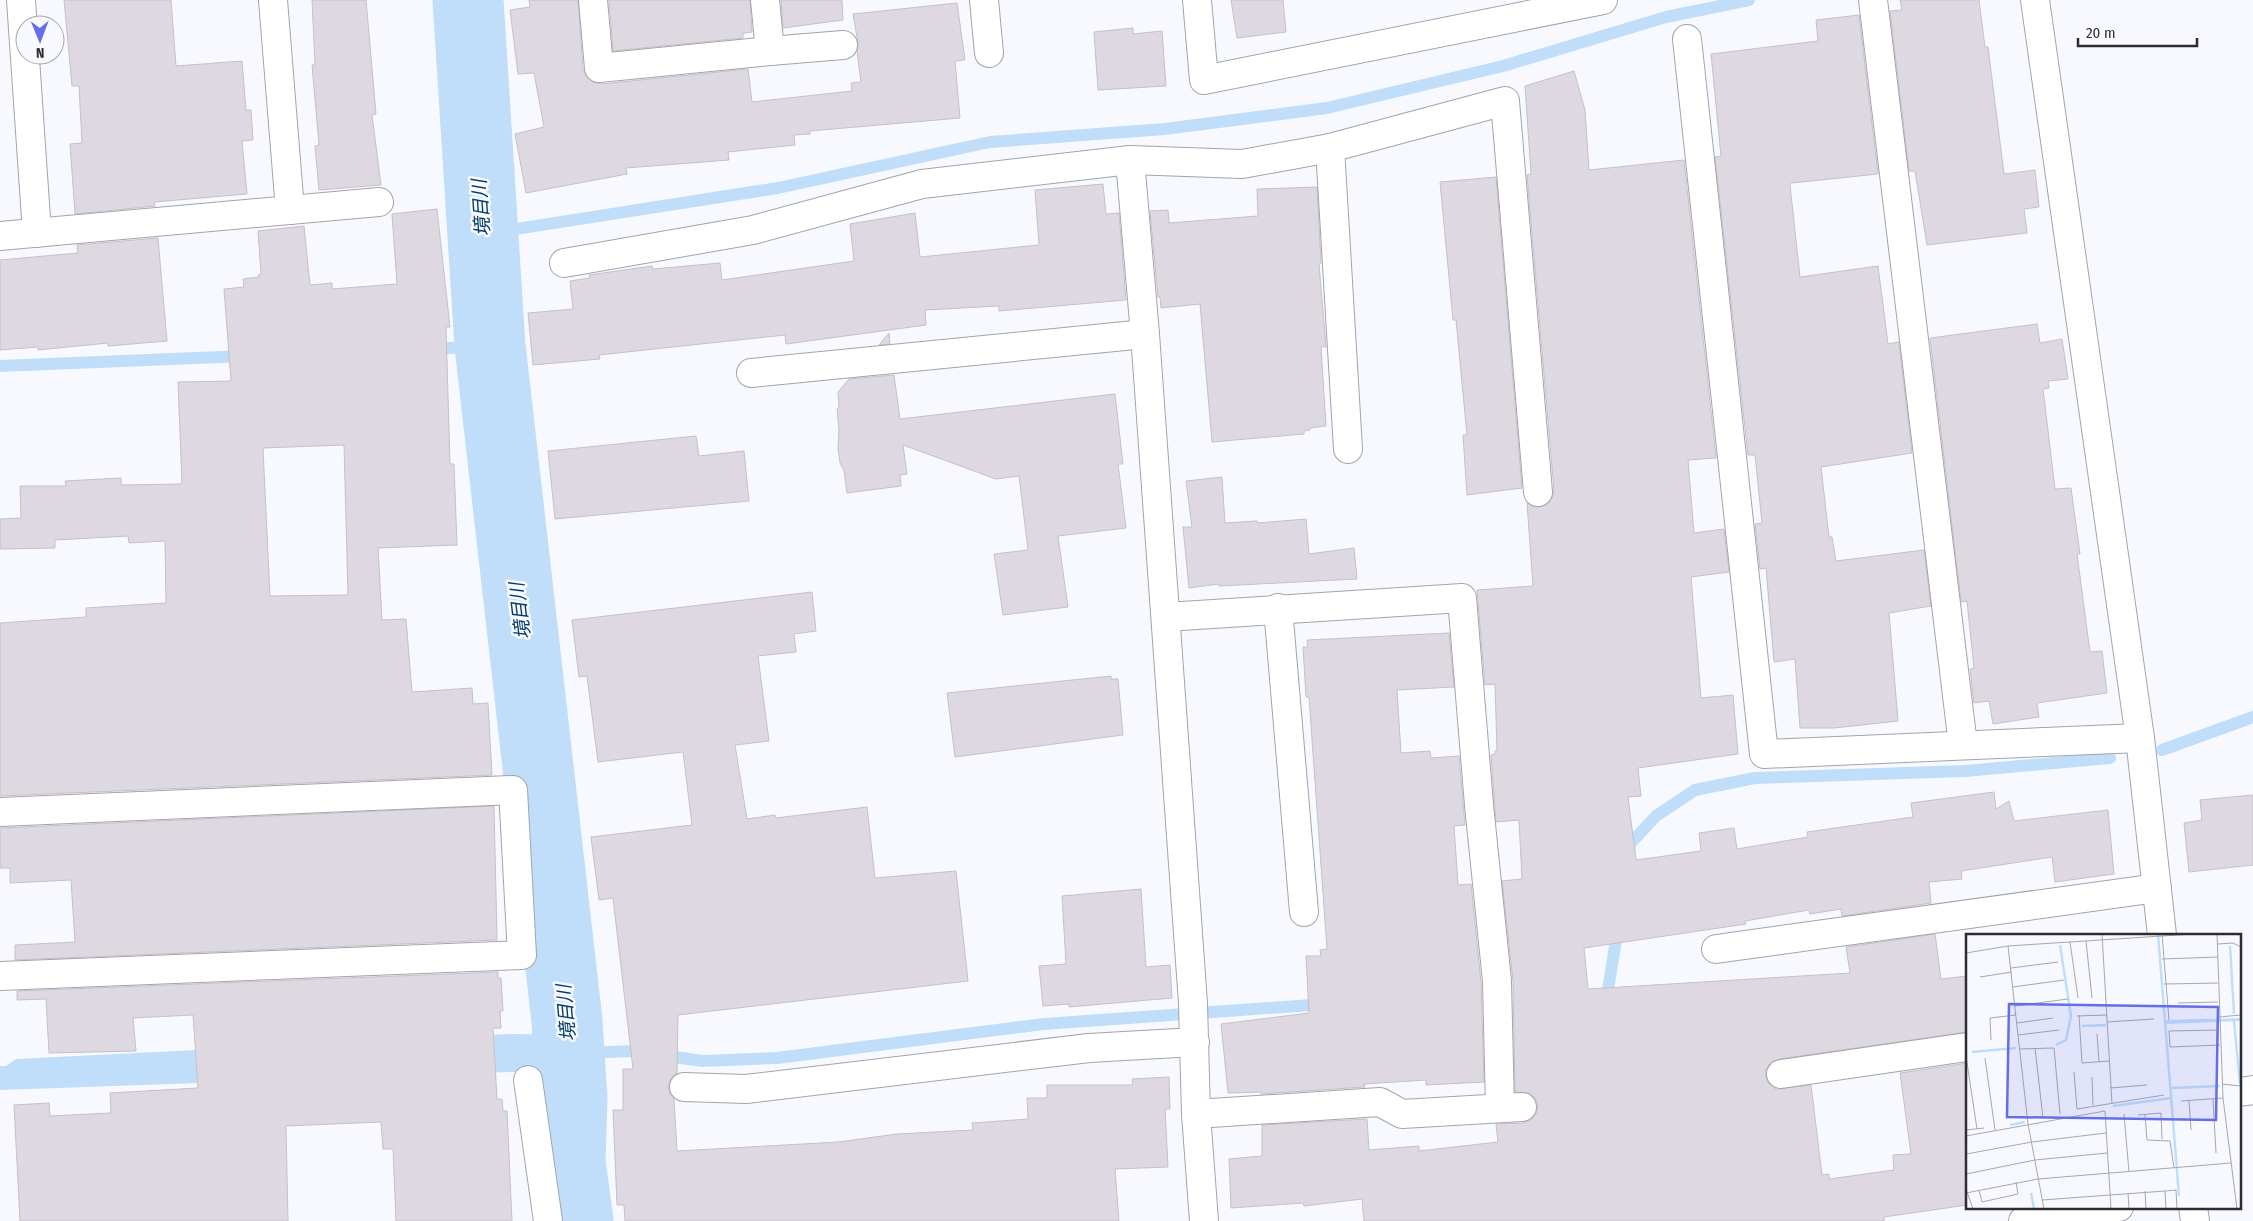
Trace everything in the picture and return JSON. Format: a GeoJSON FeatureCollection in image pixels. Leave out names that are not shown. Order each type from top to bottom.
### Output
{"type":"FeatureCollection","features":[{"type":"Feature","properties":{"kind":"street"},"geometry":{"type":"LineString","coordinates":[[21,0],[37,233]]}},
{"type":"Feature","properties":{"kind":"street"},"geometry":{"type":"LineString","coordinates":[[273,0],[290,210]]}},
{"type":"Feature","properties":{"kind":"street"},"geometry":{"type":"LineString","coordinates":[[593,0],[599,68],[843,45]]}},
{"type":"Feature","properties":{"kind":"street"},"geometry":{"type":"LineString","coordinates":[[765,0],[770,51]]}},
{"type":"Feature","properties":{"kind":"street"},"geometry":{"type":"LineString","coordinates":[[984,0],[989,53]]}},
{"type":"Feature","properties":{"kind":"street"},"geometry":{"type":"LineString","coordinates":[[1198,0],[1204,80],[1603,0]]}},
{"type":"Feature","properties":{"kind":"street"},"geometry":{"type":"LineString","coordinates":[[1873,0],[1963,745]]}},
{"type":"Feature","properties":{"kind":"street"},"geometry":{"type":"LineString","coordinates":[[2035,0],[2140,738],[2162,934]]}},
{"type":"Feature","properties":{"kind":"street"},"geometry":{"type":"LineString","coordinates":[[1688,39],[1764,754],[2140,738]]}},
{"type":"Feature","properties":{"kind":"street"},"geometry":{"type":"LineString","coordinates":[[564,263],[753,230],[922,184],[1130,160],[1242,164],[1330,148],[1505,101],[1538,492]]}},
{"type":"Feature","properties":{"kind":"street"},"geometry":{"type":"LineString","coordinates":[[1330,148],[1348,449]]}},
{"type":"Feature","properties":{"kind":"street"},"geometry":{"type":"LineString","coordinates":[[1130,160],[1166,617],[1194,1023],[1196,1114],[1204,1221]]}},
{"type":"Feature","properties":{"kind":"street"},"geometry":{"type":"LineString","coordinates":[[0,236],[379,202]]}},
{"type":"Feature","properties":{"kind":"street"},"geometry":{"type":"LineString","coordinates":[[751,373],[1145,334]]}},
{"type":"Feature","properties":{"kind":"street"},"geometry":{"type":"LineString","coordinates":[[1166,617],[1278,608],[1462,598],[1478,805],[1511,1108],[1402,1114],[1380,1102],[1196,1114]]}},
{"type":"Feature","properties":{"kind":"street"},"geometry":{"type":"LineString","coordinates":[[1278,608],[1304,912]]}},
{"type":"Feature","properties":{"kind":"street"},"geometry":{"type":"LineString","coordinates":[[0,812],[513,790],[522,955],[0,976]]}},
{"type":"Feature","properties":{"kind":"street"},"geometry":{"type":"LineString","coordinates":[[1716,949],[2157,888]]}},
{"type":"Feature","properties":{"kind":"street"},"geometry":{"type":"LineString","coordinates":[[684,1087],[746,1089],[1089,1048],[1194,1023]]}},
{"type":"Feature","properties":{"kind":"street"},"geometry":{"type":"LineString","coordinates":[[1781,1074],[1966,1047]]}},
{"type":"Feature","properties":{"kind":"street"},"geometry":{"type":"LineString","coordinates":[[528,1080],[548,1221]]}},
{"type":"Feature","properties":{"kind":"street"},"geometry":{"type":"LineString","coordinates":[[2240,1092],[2253,1090]]}},
{"type":"Feature","properties":{"kind":"street"},"geometry":{"type":"LineString","coordinates":[[2023,1221],[2112,1208]]}},
{"type":"Feature","properties":{"kind":"street"},"geometry":{"type":"LineString","coordinates":[[2193,1208],[2195,1221]]}},
{"type":"Feature","properties":{"kind":"water"},"geometry":{"type":"Polygon","coordinates":[[[512,1034],[568,1035],[570,1070],[0,1090],[0,1066],[6,1066],[16,1059],[512,1034]]]}},
{"type":"Feature","properties":{"kind":"building"},"geometry":{"type":"Polygon","coordinates":[[[64,0],[171,0],[176,66],[242,61],[246,110],[251,110],[253,140],[242,141],[247,194],[154,202],[155,206],[75,214],[70,144],[82,143],[79,86],[72,86],[64,0]]]}},
{"type":"Feature","properties":{"kind":"building"},"geometry":{"type":"Polygon","coordinates":[[[312,0],[366,0],[376,114],[372,115],[381,185],[319,190],[315,146],[319,145],[312,65],[315,65],[312,0]]]}},
{"type":"Feature","properties":{"kind":"building"},"geometry":{"type":"Polygon","coordinates":[[[529,0],[578,0],[583,69],[587,77],[593,82],[601,84],[748,69],[752,102],[852,91],[851,83],[861,82],[857,51],[858,43],[853,14],[957,3],[965,60],[955,61],[960,118],[810,131],[810,134],[794,135],[795,145],[728,152],[729,160],[626,168],[627,174],[526,193],[515,134],[544,127],[534,73],[518,74],[510,10],[530,7],[529,0]]]}},
{"type":"Feature","properties":{"kind":"building"},"geometry":{"type":"Polygon","coordinates":[[[609,0],[750,0],[752,32],[743,33],[743,38],[613,51],[609,0]]]}},
{"type":"Feature","properties":{"kind":"building"},"geometry":{"type":"Polygon","coordinates":[[[781,0],[842,0],[843,20],[783,28],[781,0]]]}},
{"type":"Feature","properties":{"kind":"building"},"geometry":{"type":"Polygon","coordinates":[[[1231,0],[1283,0],[1286,32],[1237,38],[1231,0]]]}},
{"type":"Feature","properties":{"kind":"building"},"geometry":{"type":"Polygon","coordinates":[[[1900,0],[1979,0],[1985,47],[1988,47],[2004,174],[2035,170],[2039,207],[2024,209],[2027,233],[1927,245],[1915,171],[1909,171],[1890,11],[1902,10],[1900,0]]]}},
{"type":"Feature","properties":{"kind":"building"},"geometry":{"type":"Polygon","coordinates":[[[1859,15],[1878,174],[1792,183],[1790,185],[1800,277],[1878,266],[1888,344],[1899,342],[1912,453],[1821,467],[1829,537],[1832,537],[1836,561],[1924,550],[1931,606],[1889,613],[1898,721],[1834,728],[1800,728],[1795,659],[1774,662],[1766,568],[1760,569],[1755,524],[1762,523],[1755,455],[1748,455],[1715,157],[1721,156],[1711,54],[1818,41],[1816,20],[1859,15]]]}},
{"type":"Feature","properties":{"kind":"building"},"geometry":{"type":"Polygon","coordinates":[[[1133,28],[1133,34],[1162,31],[1166,86],[1098,90],[1094,32],[1133,28]]]}},
{"type":"Feature","properties":{"kind":"building"},"geometry":{"type":"Polygon","coordinates":[[[1574,71],[1585,110],[1589,170],[1684,160],[1716,458],[1688,460],[1694,533],[1724,529],[1729,572],[1691,577],[1701,698],[1733,695],[1738,754],[1638,768],[1641,796],[1628,797],[1636,860],[1701,851],[1699,833],[1734,828],[1737,849],[1808,837],[1807,832],[1913,817],[1911,803],[1994,792],[1996,809],[2009,801],[2014,821],[2108,810],[2114,874],[2055,882],[2052,857],[1961,871],[1962,879],[1929,882],[1931,903],[1842,916],[1841,909],[1810,914],[1809,910],[1745,921],[1746,924],[1584,948],[1588,989],[1850,973],[1846,947],[1935,934],[1941,979],[1966,976],[1966,1032],[1779,1059],[1771,1062],[1766,1069],[1766,1076],[1768,1083],[1776,1089],[1811,1085],[1822,1175],[1829,1174],[1829,1179],[1894,1170],[1893,1155],[1911,1154],[1900,1073],[1966,1063],[1966,1205],[1884,1217],[1884,1221],[1364,1221],[1362,1199],[1304,1206],[1303,1203],[1231,1208],[1229,1159],[1262,1156],[1262,1125],[1367,1119],[1369,1150],[1419,1146],[1419,1151],[1498,1142],[1496,1124],[1523,1123],[1531,1120],[1536,1114],[1538,1106],[1535,1098],[1529,1093],[1515,1092],[1513,981],[1502,881],[1522,879],[1519,820],[1496,822],[1491,755],[1497,751],[1495,684],[1485,685],[1477,590],[1533,586],[1527,503],[1540,507],[1547,504],[1552,498],[1554,491],[1527,175],[1531,174],[1525,86],[1574,71]]]}},
{"type":"Feature","properties":{"kind":"building"},"geometry":{"type":"Polygon","coordinates":[[[1496,177],[1522,488],[1467,495],[1463,435],[1467,435],[1456,320],[1453,320],[1440,182],[1496,177]]]}},
{"type":"Feature","properties":{"kind":"building"},"geometry":{"type":"Polygon","coordinates":[[[1103,184],[1106,214],[1119,213],[1126,300],[999,311],[999,306],[925,310],[926,325],[786,344],[785,335],[599,355],[600,359],[533,365],[528,313],[573,309],[570,281],[590,278],[589,275],[652,266],[653,269],[720,263],[722,280],[854,261],[850,224],[915,213],[920,257],[1039,245],[1035,190],[1103,184]]]}},
{"type":"Feature","properties":{"kind":"building"},"geometry":{"type":"Polygon","coordinates":[[[1317,187],[1321,263],[1319,264],[1326,347],[1321,347],[1326,426],[1310,428],[1310,430],[1304,431],[1304,434],[1212,442],[1200,304],[1161,308],[1160,297],[1158,297],[1150,211],[1168,210],[1169,223],[1258,216],[1257,189],[1317,187]]]}},
{"type":"Feature","properties":{"kind":"building"},"geometry":{"type":"Polygon","coordinates":[[[437,209],[450,327],[446,327],[450,464],[454,464],[457,545],[378,548],[382,620],[406,619],[412,692],[472,688],[473,704],[488,703],[492,775],[0,796],[0,623],[86,617],[86,608],[166,603],[165,541],[129,543],[128,536],[55,540],[55,548],[0,549],[0,519],[21,518],[20,486],[66,486],[65,481],[121,478],[121,485],[182,484],[178,382],[231,381],[224,289],[244,287],[243,279],[259,277],[258,275],[261,274],[258,231],[304,226],[310,285],[332,283],[332,289],[397,284],[392,214],[437,209]],[[344,445],[263,448],[270,596],[348,595],[344,445]]]}},
{"type":"Feature","properties":{"kind":"building"},"geometry":{"type":"Polygon","coordinates":[[[158,238],[167,341],[108,346],[108,343],[38,350],[38,347],[0,350],[0,260],[78,253],[77,245],[158,238]]]}},
{"type":"Feature","properties":{"kind":"building"},"geometry":{"type":"Polygon","coordinates":[[[2037,324],[2040,343],[2062,339],[2068,379],[2048,381],[2049,388],[2043,389],[2055,489],[2071,488],[2080,554],[2077,554],[2090,652],[2102,651],[2107,693],[2037,703],[2039,717],[1993,724],[1989,701],[1974,703],[1970,669],[1974,668],[1967,601],[1961,602],[1930,338],[2037,324]]]}},
{"type":"Feature","properties":{"kind":"building"},"geometry":{"type":"Polygon","coordinates":[[[889,333],[890,344],[879,345],[889,333]]]}},
{"type":"Feature","properties":{"kind":"building"},"geometry":{"type":"Polygon","coordinates":[[[894,375],[900,419],[1115,394],[1123,464],[1118,464],[1126,528],[1058,536],[1068,607],[1003,615],[994,554],[1028,550],[1019,476],[996,479],[903,445],[907,474],[900,475],[901,486],[847,493],[838,448],[838,392],[849,379],[894,375]]]}},
{"type":"Feature","properties":{"kind":"building"},"geometry":{"type":"Polygon","coordinates":[[[696,436],[699,456],[744,451],[749,501],[555,519],[548,451],[696,436]]]}},
{"type":"Feature","properties":{"kind":"building"},"geometry":{"type":"Polygon","coordinates":[[[1222,477],[1225,523],[1257,521],[1258,523],[1306,519],[1309,554],[1354,548],[1357,579],[1219,586],[1219,584],[1189,588],[1183,527],[1192,527],[1186,481],[1222,477]]]}},
{"type":"Feature","properties":{"kind":"building"},"geometry":{"type":"Polygon","coordinates":[[[812,592],[816,631],[794,634],[796,652],[758,656],[769,741],[735,745],[747,819],[775,815],[776,818],[867,807],[875,878],[956,871],[968,981],[678,1015],[677,1073],[671,1078],[668,1087],[674,1099],[677,1151],[838,1142],[897,1134],[973,1130],[972,1123],[1028,1119],[1027,1098],[1047,1098],[1047,1085],[1133,1085],[1132,1079],[1169,1077],[1170,1109],[1165,1109],[1168,1167],[1115,1169],[1119,1221],[625,1221],[624,1205],[617,1205],[613,1110],[623,1110],[623,1069],[633,1069],[613,898],[599,900],[591,837],[692,825],[683,752],[598,762],[587,676],[579,677],[572,620],[812,592]]]}},
{"type":"Feature","properties":{"kind":"building"},"geometry":{"type":"Polygon","coordinates":[[[1449,633],[1454,687],[1397,690],[1401,753],[1430,751],[1431,758],[1459,756],[1465,825],[1454,826],[1458,885],[1471,884],[1481,982],[1484,1082],[1426,1085],[1426,1080],[1364,1084],[1365,1087],[1261,1094],[1261,1092],[1228,1093],[1221,1024],[1309,1013],[1306,956],[1321,956],[1320,950],[1327,949],[1309,697],[1306,697],[1303,647],[1308,647],[1307,640],[1449,633]]]}},
{"type":"Feature","properties":{"kind":"building"},"geometry":{"type":"Polygon","coordinates":[[[1111,676],[1111,679],[1118,679],[1123,735],[955,757],[947,693],[1111,676]]]}},
{"type":"Feature","properties":{"kind":"building"},"geometry":{"type":"Polygon","coordinates":[[[2253,795],[2253,865],[2189,872],[2184,823],[2202,820],[2200,800],[2253,795]]]}},
{"type":"Feature","properties":{"kind":"building"},"geometry":{"type":"Polygon","coordinates":[[[494,806],[497,940],[15,960],[15,945],[75,942],[71,880],[10,883],[10,868],[0,868],[0,828],[494,806]]]}},
{"type":"Feature","properties":{"kind":"building"},"geometry":{"type":"Polygon","coordinates":[[[1141,889],[1146,967],[1170,965],[1172,998],[1069,1007],[1069,1004],[1043,1006],[1039,966],[1066,964],[1062,896],[1141,889]]]}},
{"type":"Feature","properties":{"kind":"building"},"geometry":{"type":"Polygon","coordinates":[[[498,972],[498,978],[501,978],[503,1011],[500,1011],[501,1028],[493,1028],[497,1099],[502,1099],[503,1111],[507,1111],[512,1221],[396,1221],[393,1149],[383,1149],[381,1122],[286,1126],[288,1221],[20,1221],[14,1105],[49,1103],[50,1116],[111,1113],[110,1093],[198,1088],[193,1015],[133,1018],[136,1051],[49,1053],[46,999],[17,1000],[17,991],[498,972]]]}},
{"type":"Feature","properties":{"kind":"waterway","name":"境目川"},"geometry":{"type":"LineString","coordinates":[[468,0],[490,346],[567,1021],[572,1099],[570,1162],[578,1221]]}},
{"type":"Feature","properties":{"kind":"waterway"},"geometry":{"type":"LineString","coordinates":[[484,234],[778,188],[990,142],[1165,129],[1327,108],[1503,66],[1666,17],[1749,0]]}},
{"type":"Feature","properties":{"kind":"waterway"},"geometry":{"type":"LineString","coordinates":[[430,349],[490,346]]}},
{"type":"Feature","properties":{"kind":"waterway"},"geometry":{"type":"LineString","coordinates":[[0,366],[245,356]]}},
{"type":"Feature","properties":{"kind":"waterway"},"geometry":{"type":"LineString","coordinates":[[2162,750],[2253,717]]}},
{"type":"Feature","properties":{"kind":"waterway"},"geometry":{"type":"LineString","coordinates":[[1629,855],[1630,844],[1656,816],[1695,790],[1755,778],[1965,771],[2110,758]]}},
{"type":"Feature","properties":{"kind":"waterway"},"geometry":{"type":"LineString","coordinates":[[1606,1003],[1618,927]]}},
{"type":"Feature","properties":{"kind":"waterway"},"geometry":{"type":"LineString","coordinates":[[552,1054],[634,1051],[702,1061],[777,1058],[1044,1024],[1326,1004]]}}]}
